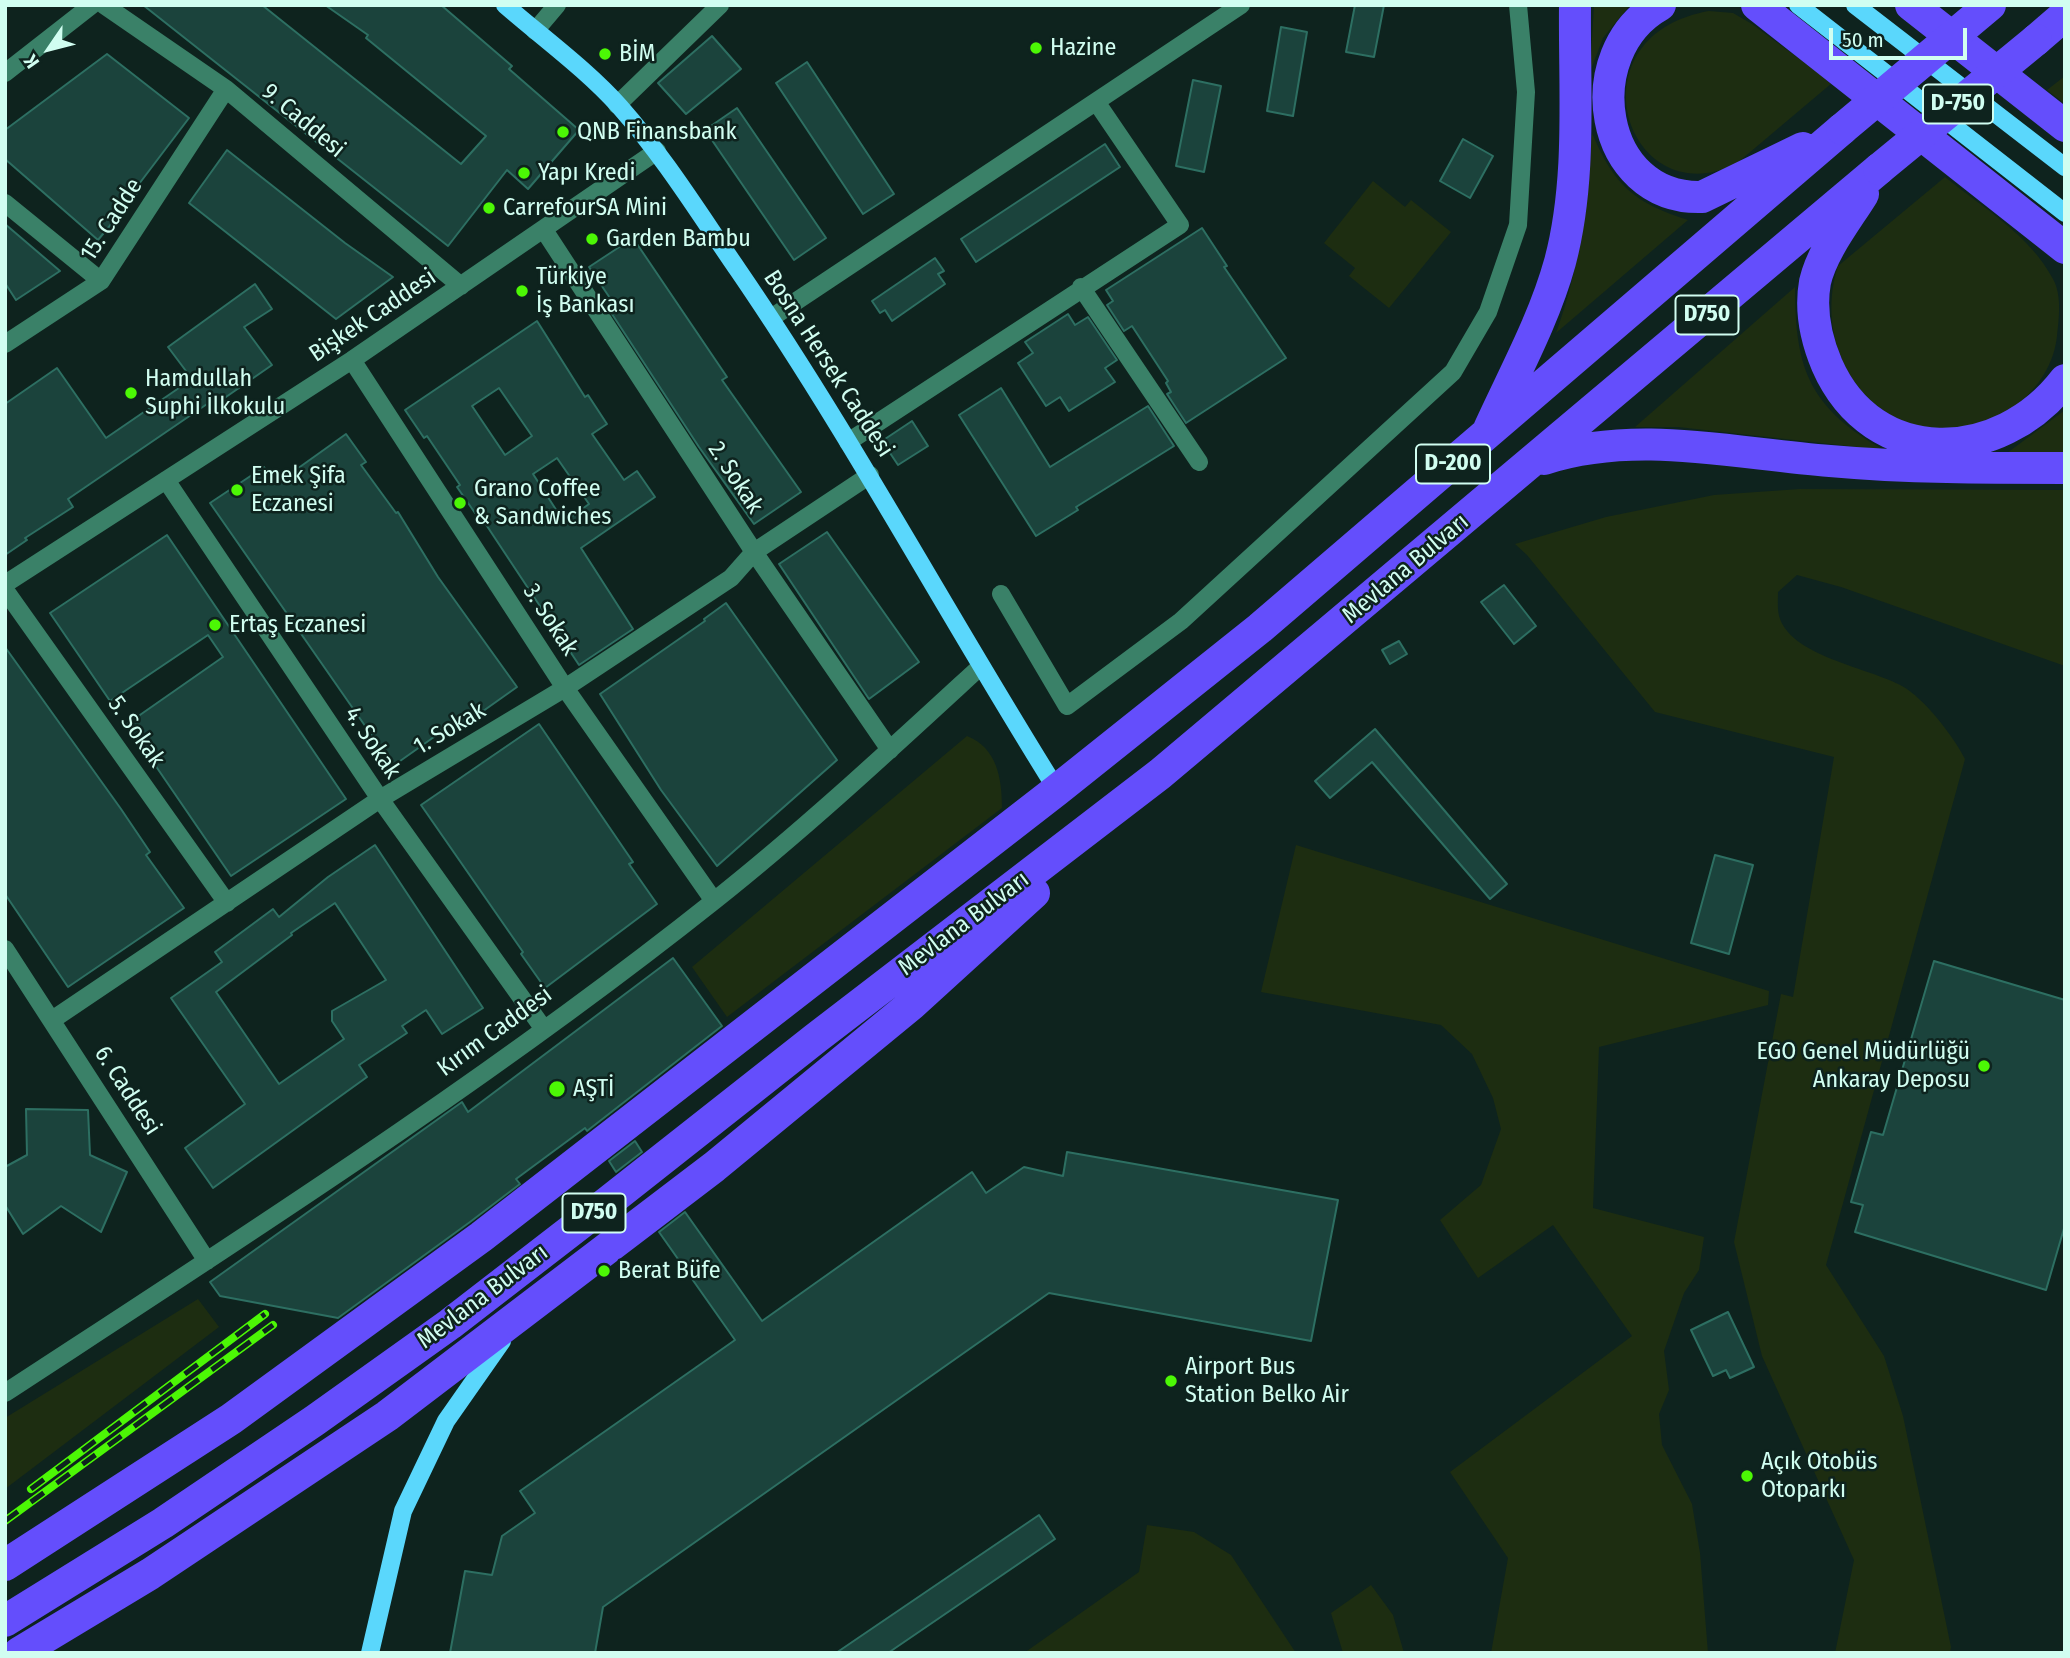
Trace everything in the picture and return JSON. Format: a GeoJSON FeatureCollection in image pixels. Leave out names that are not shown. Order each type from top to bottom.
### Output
{"type":"FeatureCollection","features":[{"type":"Feature","properties":{"kind":"highway"},"geometry":{"type":"LineString","coordinates":[[1486,437],[1544,314],[1560,260],[1574,153],[1574,5]]}},
{"type":"Feature","properties":{"kind":"highway"},"geometry":{"type":"LineString","coordinates":[[1660,5],[1646,13],[1623,42],[1613,63],[1608,101],[1611,127],[1622,154],[1644,178],[1666,192],[1684,197],[1702,197],[1842,129]]}},
{"type":"Feature","properties":{"kind":"highway"},"geometry":{"type":"LineString","coordinates":[[1756,5],[2063,240]]}},
{"type":"Feature","properties":{"kind":"highway"},"geometry":{"type":"LineString","coordinates":[[1911,5],[2065,126]]}},
{"type":"Feature","properties":{"kind":"highway","name":"D-200"},"geometry":{"type":"LineString","coordinates":[[1842,129],[1990,5]]}},
{"type":"Feature","properties":{"kind":"highway","name":"D-750"},"geometry":{"type":"LineString","coordinates":[[1879,169],[2065,15]]}},
{"type":"Feature","properties":{"kind":"highway"},"geometry":{"type":"LineString","coordinates":[[2036,40],[2065,24]]}},
{"type":"Feature","properties":{"kind":"highway","name":"Mevlana Bulvarı"},"geometry":{"type":"LineString","coordinates":[[5,1565],[231,1419],[481,1237],[1057,790],[1260,628],[1486,437],[1842,129]]}},
{"type":"Feature","properties":{"kind":"highway"},"geometry":{"type":"LineString","coordinates":[[1879,169],[1825,258],[1816,281],[1813,308],[1818,346],[1833,380],[1847,397],[1862,412],[1903,436],[1922,442],[1965,444],[1993,437],[2021,423],[2049,401],[2065,380]]}},
{"type":"Feature","properties":{"kind":"highway","name":"Mevlana Bulvarı"},"geometry":{"type":"LineString","coordinates":[[5,1622],[163,1523],[450,1324],[1160,774],[1536,461],[1879,169]]}},
{"type":"Feature","properties":{"kind":"highway","name":"D-200"},"geometry":{"type":"LineString","coordinates":[[1536,461],[1574,449],[1646,444],[1918,469],[2065,467]]}},
{"type":"Feature","properties":{"kind":"highway"},"geometry":{"type":"LineString","coordinates":[[19,1653],[150,1574],[387,1416],[714,1167],[911,1005],[1160,774]]}},
{"type":"Feature","properties":{"kind":"main road","name":"Bosna Hersek Caddesi"},"geometry":{"type":"LineString","coordinates":[[505,5],[617,105],[657,151],[771,318],[870,475],[980,667],[1057,790]]}},
{"type":"Feature","properties":{"kind":"main road"},"geometry":{"type":"LineString","coordinates":[[1798,5],[2063,240]]}},
{"type":"Feature","properties":{"kind":"main road"},"geometry":{"type":"LineString","coordinates":[[1855,5],[2065,167]]}},
{"type":"Feature","properties":{"kind":"main road"},"geometry":{"type":"LineString","coordinates":[[370,1653],[403,1511],[446,1421],[489,1357],[535,1302]]}},
{"type":"Feature","properties":{"kind":"street"},"geometry":{"type":"LineString","coordinates":[[5,74],[92,5]]}},
{"type":"Feature","properties":{"kind":"street","name":"9. Caddesi"},"geometry":{"type":"LineString","coordinates":[[104,5],[226,89],[461,286]]}},
{"type":"Feature","properties":{"kind":"street"},"geometry":{"type":"LineString","coordinates":[[535,31],[557,5]]}},
{"type":"Feature","properties":{"kind":"street"},"geometry":{"type":"LineString","coordinates":[[617,105],[720,5]]}},
{"type":"Feature","properties":{"kind":"street"},"geometry":{"type":"LineString","coordinates":[[771,318],[1241,5]]}},
{"type":"Feature","properties":{"kind":"street"},"geometry":{"type":"LineString","coordinates":[[1001,594],[1067,706],[1181,621],[1453,372],[1488,312],[1518,225],[1526,92],[1518,5]]}},
{"type":"Feature","properties":{"kind":"street","name":"15. Cadde"},"geometry":{"type":"LineString","coordinates":[[5,344],[102,281],[226,89]]}},
{"type":"Feature","properties":{"kind":"street"},"geometry":{"type":"LineString","coordinates":[[848,442],[1081,287],[1180,225],[1097,103]]}},
{"type":"Feature","properties":{"kind":"street","name":"Bişkek Caddesi"},"geometry":{"type":"LineString","coordinates":[[5,584],[352,360],[657,151]]}},
{"type":"Feature","properties":{"kind":"street"},"geometry":{"type":"LineString","coordinates":[[5,202],[102,281]]}},
{"type":"Feature","properties":{"kind":"street","name":"2. Sokak"},"geometry":{"type":"LineString","coordinates":[[544,230],[754,552],[890,750]]}},
{"type":"Feature","properties":{"kind":"street"},"geometry":{"type":"LineString","coordinates":[[1081,287],[1199,462]]}},
{"type":"Feature","properties":{"kind":"street","name":"3. Sokak"},"geometry":{"type":"LineString","coordinates":[[352,360],[565,688],[714,901]]}},
{"type":"Feature","properties":{"kind":"street","name":"1. Sokak"},"geometry":{"type":"LineString","coordinates":[[52,1020],[380,799],[565,688],[731,578],[754,552],[870,475]]}},
{"type":"Feature","properties":{"kind":"street","name":"4. Sokak"},"geometry":{"type":"LineString","coordinates":[[166,480],[380,799],[544,1028]]}},
{"type":"Feature","properties":{"kind":"street","name":"5. Sokak"},"geometry":{"type":"LineString","coordinates":[[5,590],[227,903]]}},
{"type":"Feature","properties":{"kind":"street","name":"Kırım Caddesi"},"geometry":{"type":"LineString","coordinates":[[5,1393],[207,1261],[544,1028],[714,901],[890,750],[980,667]]}},
{"type":"Feature","properties":{"kind":"street","name":"6. Caddesi"},"geometry":{"type":"LineString","coordinates":[[5,949],[207,1261]]}},
{"type":"Feature","properties":{"kind":"green space"},"geometry":{"type":"Polygon","coordinates":[[[1594,5],[1630,5],[1603,38],[1590,72],[1594,5]]]}},
{"type":"Feature","properties":{"kind":"green space"},"geometry":{"type":"Polygon","coordinates":[[[1709,11],[1733,13],[1752,24],[1832,83],[1736,164],[1698,174],[1666,166],[1642,145],[1629,117],[1627,84],[1638,53],[1665,27],[1709,11]]]}},
{"type":"Feature","properties":{"kind":"green space"},"geometry":{"type":"Polygon","coordinates":[[[2065,76],[2065,104],[2047,90],[2065,76]]]}},
{"type":"Feature","properties":{"kind":"green space"},"geometry":{"type":"Polygon","coordinates":[[[1592,133],[1609,166],[1628,190],[1653,207],[1688,220],[1556,333],[1577,259],[1592,133]]]}},
{"type":"Feature","properties":{"kind":"green space"},"geometry":{"type":"Polygon","coordinates":[[[1945,177],[2004,223],[2032,249],[2056,285],[2059,314],[2051,359],[2040,380],[2025,398],[2006,412],[1985,422],[1962,428],[1938,429],[1914,425],[1891,415],[1871,400],[1855,382],[1843,362],[1835,339],[1832,290],[1838,266],[1945,177]]]}},
{"type":"Feature","properties":{"kind":"green space"},"geometry":{"type":"Polygon","coordinates":[[[1373,181],[1405,207],[1411,200],[1451,232],[1389,308],[1349,276],[1355,268],[1324,243],[1373,181]]]}},
{"type":"Feature","properties":{"kind":"green space"},"geometry":{"type":"Polygon","coordinates":[[[1795,287],[1798,342],[1812,384],[1823,402],[1839,418],[1884,450],[1678,427],[1635,427],[1795,287]]]}},
{"type":"Feature","properties":{"kind":"green space"},"geometry":{"type":"Polygon","coordinates":[[[2065,410],[2065,456],[2003,456],[2065,410]]]}},
{"type":"Feature","properties":{"kind":"green space"},"geometry":{"type":"Polygon","coordinates":[[[1800,489],[2065,490],[2065,666],[1841,587],[1797,575],[1778,592],[1780,619],[1788,632],[1800,643],[1911,692],[1938,719],[1965,759],[1826,1265],[1884,1356],[1903,1416],[1951,1647],[1950,1653],[1835,1653],[1854,1560],[1762,1356],[1734,1242],[1781,994],[1793,997],[1834,757],[1655,712],[1527,555],[1515,544],[1606,517],[1714,495],[1800,489]]]}},
{"type":"Feature","properties":{"kind":"green space"},"geometry":{"type":"Polygon","coordinates":[[[967,736],[985,748],[996,765],[1002,808],[727,1017],[692,967],[967,736]]]}},
{"type":"Feature","properties":{"kind":"green space"},"geometry":{"type":"Polygon","coordinates":[[[1296,845],[1769,991],[1768,1005],[1599,1047],[1593,1208],[1704,1237],[1699,1270],[1684,1293],[1664,1351],[1669,1390],[1659,1414],[1662,1445],[1692,1504],[1700,1553],[1708,1653],[1491,1653],[1508,1558],[1450,1472],[1632,1336],[1553,1225],[1478,1278],[1440,1220],[1481,1185],[1501,1129],[1493,1098],[1472,1054],[1441,1025],[1261,992],[1296,845]]]}},
{"type":"Feature","properties":{"kind":"green space"},"geometry":{"type":"Polygon","coordinates":[[[198,1299],[219,1327],[5,1489],[5,1418],[198,1299]]]}},
{"type":"Feature","properties":{"kind":"green space"},"geometry":{"type":"Polygon","coordinates":[[[1147,1525],[1194,1532],[1231,1555],[1296,1653],[1024,1653],[1139,1572],[1147,1525]]]}},
{"type":"Feature","properties":{"kind":"green space"},"geometry":{"type":"Polygon","coordinates":[[[1371,1585],[1393,1615],[1404,1653],[1343,1653],[1331,1613],[1371,1585]]]}},
{"type":"Feature","properties":{"kind":"building"},"geometry":{"type":"Polygon","coordinates":[[[143,5],[262,5],[461,164],[486,136],[366,38],[368,35],[325,5],[441,5],[512,66],[509,69],[579,130],[528,189],[507,170],[448,246],[143,5]]]}},
{"type":"Feature","properties":{"kind":"building"},"geometry":{"type":"Polygon","coordinates":[[[1355,5],[1384,5],[1374,57],[1346,52],[1355,5]]]}},
{"type":"Feature","properties":{"kind":"building"},"geometry":{"type":"Polygon","coordinates":[[[1281,27],[1307,32],[1293,116],[1267,111],[1281,27]]]}},
{"type":"Feature","properties":{"kind":"building"},"geometry":{"type":"Polygon","coordinates":[[[712,36],[741,69],[686,114],[658,83],[712,36]]]}},
{"type":"Feature","properties":{"kind":"building"},"geometry":{"type":"Polygon","coordinates":[[[107,54],[189,118],[139,184],[142,187],[98,240],[5,159],[5,130],[107,54]]]}},
{"type":"Feature","properties":{"kind":"building"},"geometry":{"type":"Polygon","coordinates":[[[807,62],[894,194],[863,214],[776,83],[807,62]]]}},
{"type":"Feature","properties":{"kind":"building"},"geometry":{"type":"Polygon","coordinates":[[[1193,80],[1221,86],[1204,172],[1176,166],[1193,80]]]}},
{"type":"Feature","properties":{"kind":"building"},"geometry":{"type":"Polygon","coordinates":[[[737,108],[826,238],[794,260],[705,130],[737,108]]]}},
{"type":"Feature","properties":{"kind":"building"},"geometry":{"type":"Polygon","coordinates":[[[1463,139],[1493,156],[1470,198],[1440,181],[1463,139]]]}},
{"type":"Feature","properties":{"kind":"building"},"geometry":{"type":"Polygon","coordinates":[[[1105,144],[1120,167],[976,262],[961,239],[1105,144]]]}},
{"type":"Feature","properties":{"kind":"building"},"geometry":{"type":"Polygon","coordinates":[[[227,150],[345,243],[393,277],[336,319],[189,203],[227,150]]]}},
{"type":"Feature","properties":{"kind":"building"},"geometry":{"type":"Polygon","coordinates":[[[5,224],[60,271],[16,300],[5,283],[5,224]]]}},
{"type":"Feature","properties":{"kind":"building"},"geometry":{"type":"Polygon","coordinates":[[[1202,228],[1227,266],[1224,267],[1286,358],[1186,423],[1167,394],[1171,392],[1166,383],[1168,381],[1132,326],[1124,331],[1107,305],[1113,301],[1106,290],[1202,228]]]}},
{"type":"Feature","properties":{"kind":"building"},"geometry":{"type":"Polygon","coordinates":[[[633,238],[727,377],[722,380],[801,492],[754,524],[699,447],[610,311],[616,307],[589,267],[633,238]]]}},
{"type":"Feature","properties":{"kind":"building"},"geometry":{"type":"Polygon","coordinates":[[[935,258],[944,271],[938,274],[945,284],[892,321],[885,310],[880,313],[872,301],[935,258]]]}},
{"type":"Feature","properties":{"kind":"building"},"geometry":{"type":"Polygon","coordinates":[[[255,284],[272,309],[244,327],[272,365],[213,406],[210,402],[68,499],[73,507],[25,538],[27,540],[5,555],[5,404],[57,368],[106,438],[192,379],[168,347],[255,284]]]}},
{"type":"Feature","properties":{"kind":"building"},"geometry":{"type":"Polygon","coordinates":[[[1068,314],[1075,325],[1088,317],[1117,360],[1105,368],[1115,382],[1069,411],[1060,397],[1046,406],[1018,363],[1033,353],[1025,342],[1068,314]]]}},
{"type":"Feature","properties":{"kind":"building"},"geometry":{"type":"Polygon","coordinates":[[[537,321],[585,397],[588,395],[607,424],[592,434],[624,480],[637,471],[655,497],[581,548],[633,629],[579,665],[477,511],[475,513],[457,487],[460,485],[427,436],[424,438],[405,410],[537,321]],[[499,388],[472,406],[505,455],[532,436],[499,388]],[[557,458],[533,474],[564,522],[589,504],[557,458]]]}},
{"type":"Feature","properties":{"kind":"building"},"geometry":{"type":"Polygon","coordinates":[[[1001,388],[1050,467],[1148,406],[1174,446],[1076,507],[1078,510],[1036,536],[959,415],[1001,388]]]}},
{"type":"Feature","properties":{"kind":"building"},"geometry":{"type":"Polygon","coordinates":[[[912,421],[928,446],[898,465],[882,441],[912,421]]]}},
{"type":"Feature","properties":{"kind":"building"},"geometry":{"type":"Polygon","coordinates":[[[346,434],[366,462],[361,465],[396,513],[398,512],[438,577],[517,687],[462,726],[458,720],[393,766],[210,503],[264,467],[276,484],[346,434]]]}},
{"type":"Feature","properties":{"kind":"building"},"geometry":{"type":"Polygon","coordinates":[[[827,532],[919,662],[869,699],[779,564],[827,532]]]}},
{"type":"Feature","properties":{"kind":"building"},"geometry":{"type":"Polygon","coordinates":[[[167,535],[346,799],[231,876],[127,724],[223,657],[208,635],[110,701],[50,613],[167,535]]]}},
{"type":"Feature","properties":{"kind":"building"},"geometry":{"type":"Polygon","coordinates":[[[1504,585],[1536,626],[1514,644],[1481,602],[1504,585]]]}},
{"type":"Feature","properties":{"kind":"building"},"geometry":{"type":"Polygon","coordinates":[[[726,603],[837,760],[717,866],[661,790],[600,694],[705,621],[704,619],[726,603]]]}},
{"type":"Feature","properties":{"kind":"building"},"geometry":{"type":"Polygon","coordinates":[[[1399,641],[1407,654],[1390,664],[1382,650],[1399,641]]]}},
{"type":"Feature","properties":{"kind":"building"},"geometry":{"type":"Polygon","coordinates":[[[5,647],[121,809],[150,852],[146,855],[184,908],[68,987],[5,894],[5,647]]]}},
{"type":"Feature","properties":{"kind":"building"},"geometry":{"type":"Polygon","coordinates":[[[539,724],[633,862],[629,864],[657,904],[545,988],[421,805],[539,724]]]}},
{"type":"Feature","properties":{"kind":"building"},"geometry":{"type":"Polygon","coordinates":[[[1375,729],[1507,884],[1490,899],[1372,762],[1330,798],[1315,781],[1375,729]]]}},
{"type":"Feature","properties":{"kind":"building"},"geometry":{"type":"Polygon","coordinates":[[[375,845],[483,1008],[442,1034],[426,1010],[402,1026],[407,1033],[359,1065],[367,1077],[213,1188],[185,1148],[245,1104],[171,998],[222,962],[215,952],[273,909],[279,917],[328,877],[375,845]],[[335,903],[291,933],[292,935],[216,992],[279,1084],[344,1039],[332,1021],[332,1011],[386,980],[335,903]]]}},
{"type":"Feature","properties":{"kind":"building"},"geometry":{"type":"Polygon","coordinates":[[[1715,855],[1753,865],[1729,954],[1691,943],[1715,855]]]}},
{"type":"Feature","properties":{"kind":"building"},"geometry":{"type":"Polygon","coordinates":[[[673,958],[722,1026],[587,1131],[585,1128],[516,1179],[520,1184],[470,1222],[338,1318],[220,1296],[210,1282],[462,1102],[468,1112],[673,958]]]}},
{"type":"Feature","properties":{"kind":"building","name":"EGO Genel Müdürlüğü Ankaray Deposu"},"geometry":{"type":"Polygon","coordinates":[[[1934,961],[2065,1000],[2065,1225],[2046,1290],[1855,1232],[1863,1205],[1851,1202],[1871,1132],[1883,1135],[1934,961]]]}},
{"type":"Feature","properties":{"kind":"building"},"geometry":{"type":"Polygon","coordinates":[[[26,1109],[88,1110],[90,1155],[127,1172],[101,1232],[61,1206],[23,1234],[5,1205],[5,1167],[27,1155],[26,1109]]]}},
{"type":"Feature","properties":{"kind":"building"},"geometry":{"type":"Polygon","coordinates":[[[635,1141],[642,1152],[616,1172],[609,1161],[635,1141]]]}},
{"type":"Feature","properties":{"kind":"building"},"geometry":{"type":"Polygon","coordinates":[[[1067,1152],[1338,1200],[1311,1341],[1049,1293],[603,1607],[595,1653],[450,1653],[465,1571],[492,1575],[502,1536],[535,1513],[520,1491],[735,1340],[659,1232],[685,1212],[762,1321],[972,1172],[986,1193],[1024,1167],[1063,1176],[1067,1152]]]}},
{"type":"Feature","properties":{"kind":"building"},"geometry":{"type":"Polygon","coordinates":[[[1728,1312],[1754,1367],[1730,1378],[1726,1370],[1713,1376],[1691,1330],[1728,1312]]]}},
{"type":"Feature","properties":{"kind":"building"},"geometry":{"type":"Polygon","coordinates":[[[1039,1515],[1055,1539],[888,1653],[836,1653],[1039,1515]]]}},
{"type":"Feature","properties":{"kind":"railway"},"geometry":{"type":"LineString","coordinates":[[31,1489],[265,1314]]}},
{"type":"Feature","properties":{"kind":"railway"},"geometry":{"type":"LineString","coordinates":[[5,1521],[273,1325]]}},
{"type":"Feature","properties":{"kind":"place","name":"Hazine"},"geometry":{"type":"Point","coordinates":[1036,48]}},
{"type":"Feature","properties":{"kind":"place","name":"BİM"},"geometry":{"type":"Point","coordinates":[605,54]}},
{"type":"Feature","properties":{"kind":"place","name":"QNB Finansbank"},"geometry":{"type":"Point","coordinates":[563,132]}},
{"type":"Feature","properties":{"kind":"place","name":"Yapı Kredi"},"geometry":{"type":"Point","coordinates":[524,173]}},
{"type":"Feature","properties":{"kind":"place","name":"CarrefourSA Mini"},"geometry":{"type":"Point","coordinates":[489,208]}},
{"type":"Feature","properties":{"kind":"place","name":"Garden Bambu"},"geometry":{"type":"Point","coordinates":[592,239]}},
{"type":"Feature","properties":{"kind":"place","name":"Türkiye İş Bankası"},"geometry":{"type":"Point","coordinates":[522,291]}},
{"type":"Feature","properties":{"kind":"place","name":"Hamdullah Suphi İlkokulu"},"geometry":{"type":"Point","coordinates":[131,393]}},
{"type":"Feature","properties":{"kind":"place","name":"Emek Şifa Eczanesi"},"geometry":{"type":"Point","coordinates":[237,490]}},
{"type":"Feature","properties":{"kind":"place","name":"Grano Coffee & Sandwiches"},"geometry":{"type":"Point","coordinates":[460,503]}},
{"type":"Feature","properties":{"kind":"place","name":"Ertaş Eczanesi"},"geometry":{"type":"Point","coordinates":[215,625]}},
{"type":"Feature","properties":{"kind":"place","name":"EGO Genel Müdürlüğü Ankaray Deposu"},"geometry":{"type":"Point","coordinates":[1984,1066]}},
{"type":"Feature","properties":{"kind":"place","name":"AŞTİ"},"geometry":{"type":"Point","coordinates":[557,1089]}},
{"type":"Feature","properties":{"kind":"place","name":"Berat Büfe"},"geometry":{"type":"Point","coordinates":[604,1271]}},
{"type":"Feature","properties":{"kind":"place","name":"Airport Bus Station Belko Air"},"geometry":{"type":"Point","coordinates":[1171,1381]}},
{"type":"Feature","properties":{"kind":"place","name":"Açık Otobüs Otoparkı"},"geometry":{"type":"Point","coordinates":[1747,1476]}}]}
